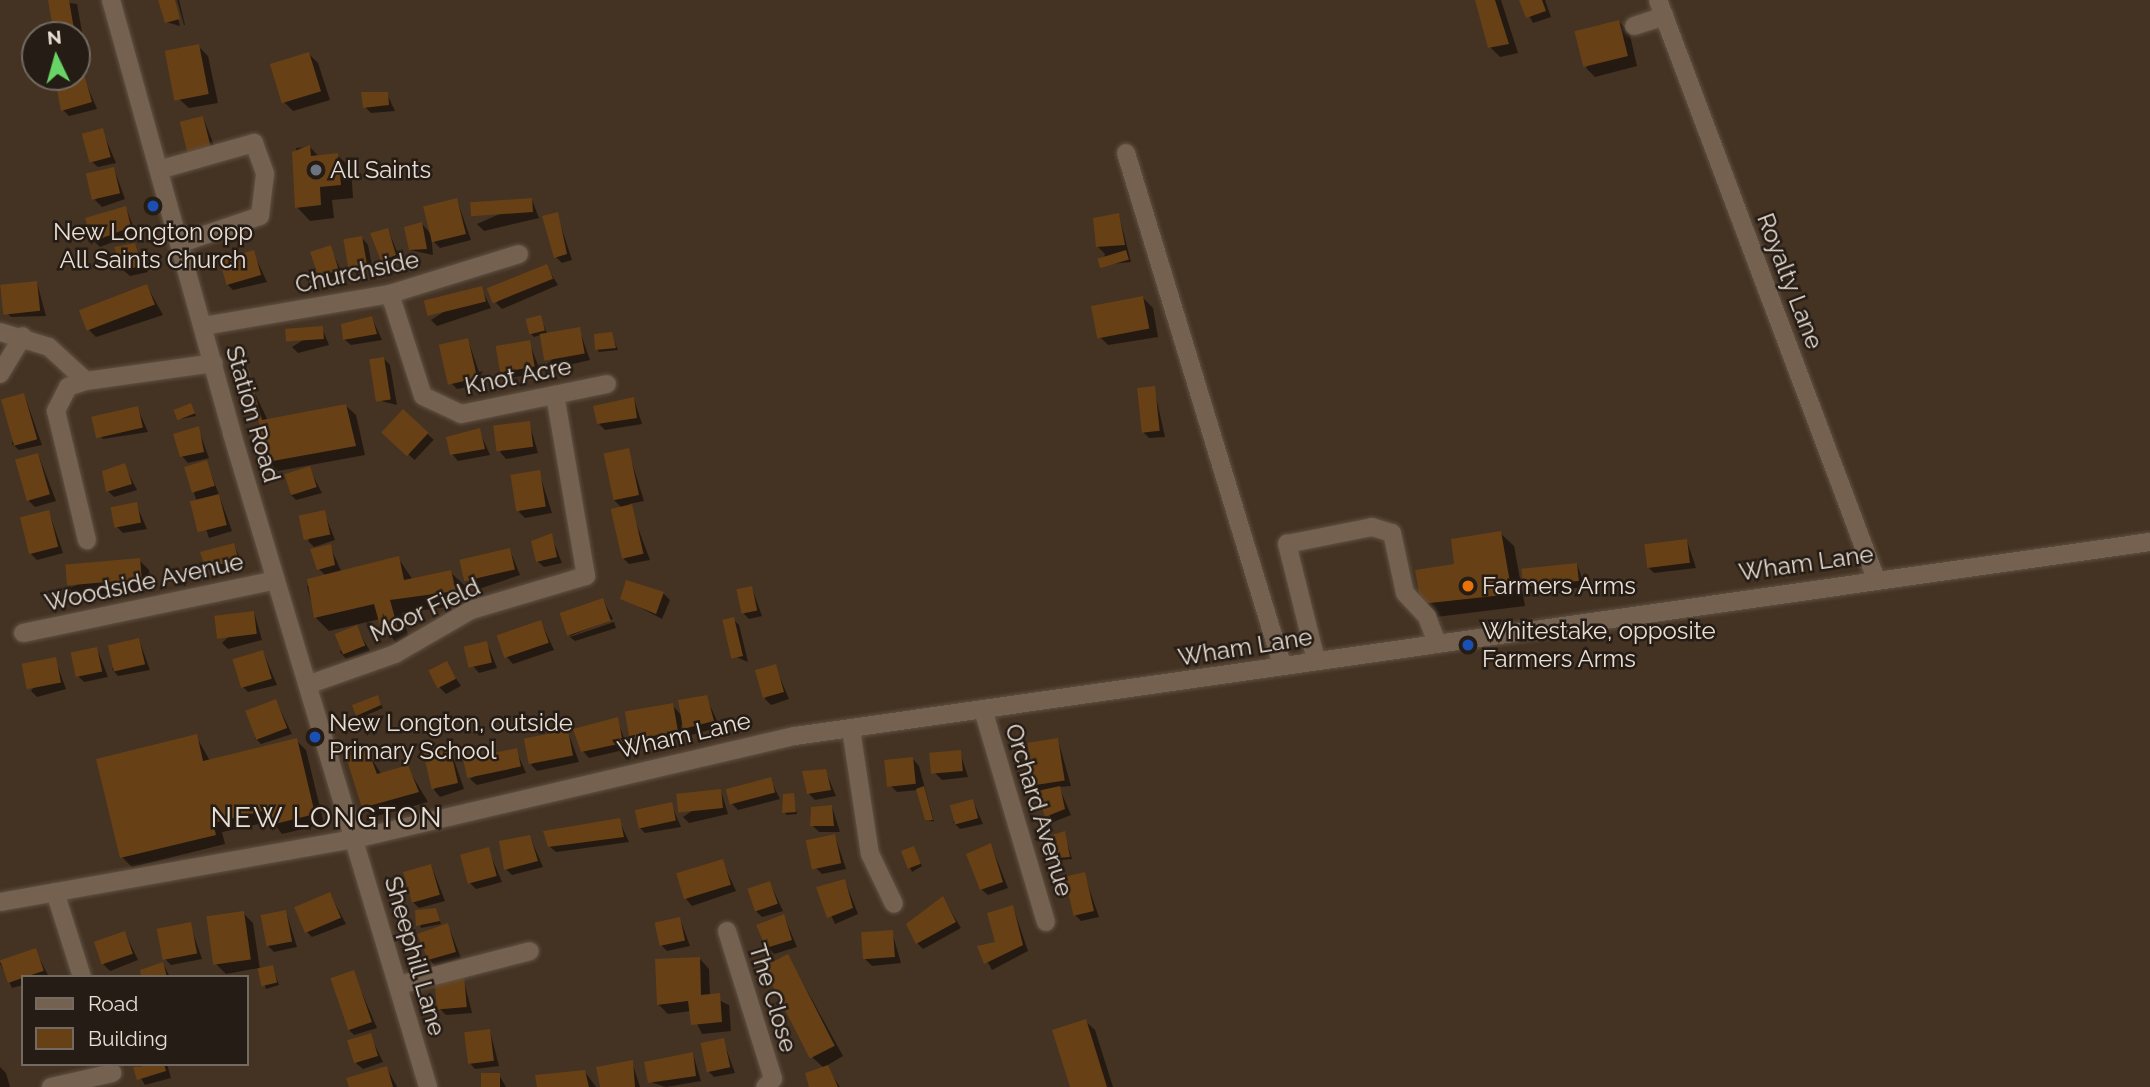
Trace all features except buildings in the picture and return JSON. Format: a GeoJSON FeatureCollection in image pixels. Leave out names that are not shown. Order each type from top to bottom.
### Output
{"type":"FeatureCollection","features":[{"type":"Feature","properties":{"kind":"street","name":"Station Road"},"geometry":{"type":"LineString","coordinates":[[111,0],[162,169],[203,326],[276,580],[310,684],[355,839]]}},
{"type":"Feature","properties":{"kind":"street"},"geometry":{"type":"LineString","coordinates":[[1634,26],[1661,8]]}},
{"type":"Feature","properties":{"kind":"street","name":"Royalty Lane"},"geometry":{"type":"LineString","coordinates":[[1661,8],[1876,579]]}},
{"type":"Feature","properties":{"kind":"street"},"geometry":{"type":"LineString","coordinates":[[162,169],[254,143],[265,174],[260,216],[181,243]]}},
{"type":"Feature","properties":{"kind":"street"},"geometry":{"type":"LineString","coordinates":[[1126,153],[1282,665]]}},
{"type":"Feature","properties":{"kind":"street","name":"Churchside"},"geometry":{"type":"LineString","coordinates":[[203,326],[390,294],[519,254]]}},
{"type":"Feature","properties":{"kind":"street","name":"Knot Acre"},"geometry":{"type":"LineString","coordinates":[[390,294],[423,396],[461,414],[607,384]]}},
{"type":"Feature","properties":{"kind":"street"},"geometry":{"type":"LineString","coordinates":[[0,332],[23,336],[66,358],[86,381]]}},
{"type":"Feature","properties":{"kind":"street"},"geometry":{"type":"LineString","coordinates":[[0,374],[23,336]]}},
{"type":"Feature","properties":{"kind":"street"},"geometry":{"type":"LineString","coordinates":[[87,540],[57,411],[68,387],[86,381],[214,363]]}},
{"type":"Feature","properties":{"kind":"street","name":"Moor Field"},"geometry":{"type":"LineString","coordinates":[[310,684],[395,654],[471,610],[586,576],[555,395]]}},
{"type":"Feature","properties":{"kind":"street"},"geometry":{"type":"LineString","coordinates":[[1316,660],[1287,544],[1372,527],[1392,533],[1405,593],[1427,617],[1437,643]]}},
{"type":"Feature","properties":{"kind":"street","name":"Wham Lane"},"geometry":{"type":"LineString","coordinates":[[0,902],[355,839],[667,763],[851,729],[984,713],[1316,660],[2150,542]]}},
{"type":"Feature","properties":{"kind":"street","name":"Woodside Avenue"},"geometry":{"type":"LineString","coordinates":[[23,633],[276,580]]}},
{"type":"Feature","properties":{"kind":"street","name":"Orchard Avenue"},"geometry":{"type":"LineString","coordinates":[[984,713],[1046,922]]}},
{"type":"Feature","properties":{"kind":"street"},"geometry":{"type":"LineString","coordinates":[[851,729],[870,854],[894,904]]}},
{"type":"Feature","properties":{"kind":"street","name":"Sheephill Lane"},"geometry":{"type":"LineString","coordinates":[[355,839],[428,1087]]}},
{"type":"Feature","properties":{"kind":"street"},"geometry":{"type":"LineString","coordinates":[[55,892],[81,975]]}},
{"type":"Feature","properties":{"kind":"street","name":"The Close"},"geometry":{"type":"LineString","coordinates":[[727,931],[769,1083]]}},
{"type":"Feature","properties":{"kind":"street"},"geometry":{"type":"LineString","coordinates":[[399,985],[530,951]]}},
{"type":"Feature","properties":{"kind":"street"},"geometry":{"type":"LineString","coordinates":[[51,1087],[112,1075]]}},
{"type":"Feature","properties":{"kind":"place","name":"All Saints"},"geometry":{"type":"Point","coordinates":[316,170]}},
{"type":"Feature","properties":{"kind":"place","name":"New Longton opp All Saints Church"},"geometry":{"type":"Point","coordinates":[153,206]}},
{"type":"Feature","properties":{"kind":"place","name":"Farmers Arms"},"geometry":{"type":"Point","coordinates":[1468,586]}},
{"type":"Feature","properties":{"kind":"place","name":"Whitestake, opposite Farmers Arms"},"geometry":{"type":"Point","coordinates":[1468,645]}},
{"type":"Feature","properties":{"kind":"place","name":"New Longton, outside Primary School"},"geometry":{"type":"Point","coordinates":[315,737]}},
{"type":"Feature","properties":{"kind":"district","name":"NEW LONGTON"},"geometry":{"type":"Point","coordinates":[327,818]}}]}
